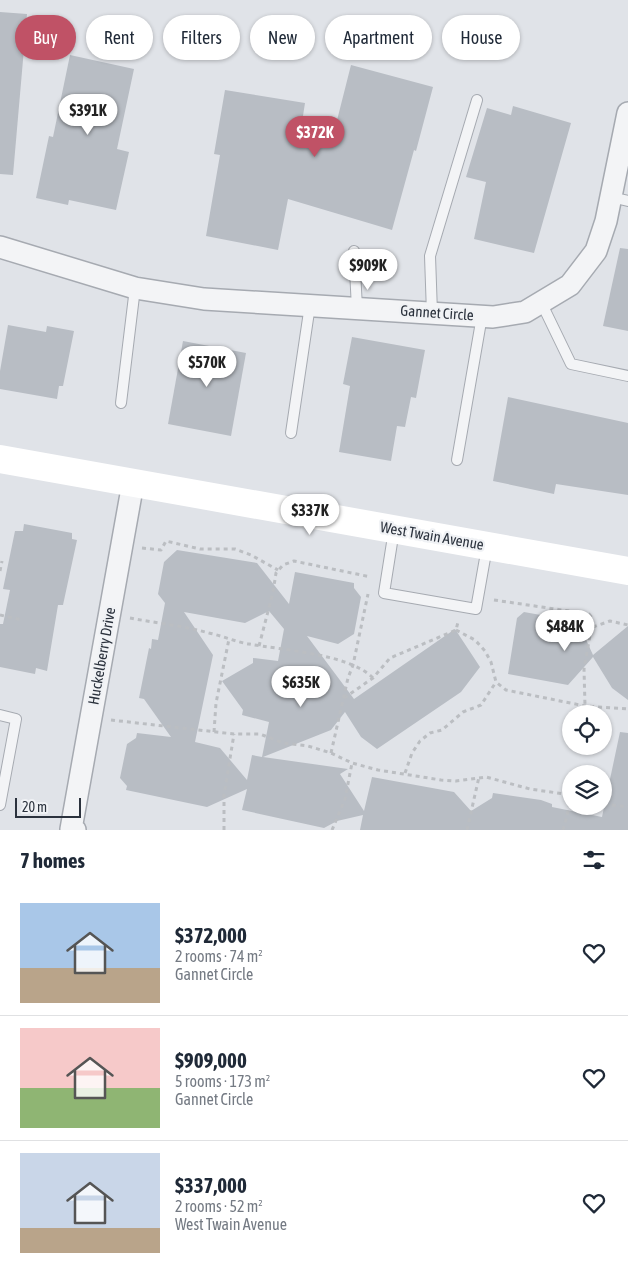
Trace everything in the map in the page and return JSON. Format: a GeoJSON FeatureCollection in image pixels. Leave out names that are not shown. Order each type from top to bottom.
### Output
{"type":"FeatureCollection","features":[{"type":"Feature","properties":{"kind":"main road","name":"West Twain Avenue"},"geometry":{"type":"LineString","coordinates":[[0,459],[628,570]]}},
{"type":"Feature","properties":{"kind":"street","name":"Gannet Circle"},"geometry":{"type":"LineString","coordinates":[[0,247],[135,288],[204,299],[493,317],[525,312],[570,285],[596,251],[620,199],[628,113]]}},
{"type":"Feature","properties":{"kind":"street","name":"Huckelberry Drive"},"geometry":{"type":"LineString","coordinates":[[72,830],[133,483]]}},
{"type":"Feature","properties":{"kind":"lane"},"geometry":{"type":"LineString","coordinates":[[432,313],[430,256],[477,100]]}},
{"type":"Feature","properties":{"kind":"lane"},"geometry":{"type":"LineString","coordinates":[[354,251],[357,308]]}},
{"type":"Feature","properties":{"kind":"lane"},"geometry":{"type":"LineString","coordinates":[[121,403],[135,288]]}},
{"type":"Feature","properties":{"kind":"lane"},"geometry":{"type":"LineString","coordinates":[[541,302],[571,364],[628,376]]}},
{"type":"Feature","properties":{"kind":"lane"},"geometry":{"type":"LineString","coordinates":[[291,433],[310,306]]}},
{"type":"Feature","properties":{"kind":"lane"},"geometry":{"type":"LineString","coordinates":[[457,460],[482,316]]}},
{"type":"Feature","properties":{"kind":"lane"},"geometry":{"type":"LineString","coordinates":[[394,529],[384,593],[476,609],[487,546]]}},
{"type":"Feature","properties":{"kind":"lane"},"geometry":{"type":"LineString","coordinates":[[0,715],[16,719],[0,805]]}},
{"type":"Feature","properties":{"kind":"path"},"geometry":{"type":"LineString","coordinates":[[122,545],[161,550],[166,540],[200,549],[235,550],[252,554],[278,570]]}},
{"type":"Feature","properties":{"kind":"path"},"geometry":{"type":"LineString","coordinates":[[0,571],[2,561]]}},
{"type":"Feature","properties":{"kind":"path"},"geometry":{"type":"LineString","coordinates":[[259,646],[276,573],[283,565],[294,561],[386,580]]}},
{"type":"Feature","properties":{"kind":"path"},"geometry":{"type":"LineString","coordinates":[[370,584],[372,577]]}},
{"type":"Feature","properties":{"kind":"path"},"geometry":{"type":"LineString","coordinates":[[331,753],[348,678],[354,665],[368,592]]}},
{"type":"Feature","properties":{"kind":"path"},"geometry":{"type":"LineString","coordinates":[[478,598],[589,614],[593,619],[593,627],[584,669],[585,705]]}},
{"type":"Feature","properties":{"kind":"path"},"geometry":{"type":"LineString","coordinates":[[344,698],[373,678],[390,658],[438,636],[447,636],[456,630],[462,606]]}},
{"type":"Feature","properties":{"kind":"path"},"geometry":{"type":"LineString","coordinates":[[109,614],[209,632],[259,646],[284,648],[354,665],[366,671],[373,678]]}},
{"type":"Feature","properties":{"kind":"path"},"geometry":{"type":"LineString","coordinates":[[0,615],[22,620]]}},
{"type":"Feature","properties":{"kind":"path"},"geometry":{"type":"LineString","coordinates":[[593,627],[610,621],[628,625]]}},
{"type":"Feature","properties":{"kind":"path"},"geometry":{"type":"LineString","coordinates":[[456,630],[475,640],[490,662],[496,682],[506,690],[580,705]]}},
{"type":"Feature","properties":{"kind":"path"},"geometry":{"type":"LineString","coordinates":[[214,732],[216,702],[229,639]]}},
{"type":"Feature","properties":{"kind":"path"},"geometry":{"type":"LineString","coordinates":[[405,773],[412,753],[420,741],[430,733],[442,730],[464,712],[481,705],[496,682]]}},
{"type":"Feature","properties":{"kind":"path"},"geometry":{"type":"LineString","coordinates":[[612,707],[628,708]]}},
{"type":"Feature","properties":{"kind":"path"},"geometry":{"type":"LineString","coordinates":[[91,718],[234,734],[260,734],[283,743],[308,746],[331,753],[352,763],[440,780],[456,781],[486,776],[530,789],[562,794]]}},
{"type":"Feature","properties":{"kind":"path"},"geometry":{"type":"LineString","coordinates":[[224,830],[224,795],[234,734]]}},
{"type":"Feature","properties":{"kind":"path"},"geometry":{"type":"LineString","coordinates":[[332,830],[345,799],[352,763]]}},
{"type":"Feature","properties":{"kind":"path"},"geometry":{"type":"LineString","coordinates":[[467,830],[479,777]]}},
{"type":"Feature","properties":{"kind":"path"},"geometry":{"type":"LineString","coordinates":[[612,805],[628,807]]}},
{"type":"Feature","properties":{"kind":"path"},"geometry":{"type":"LineString","coordinates":[[563,830],[567,815]]}},
{"type":"Feature","properties":{"kind":"building"},"geometry":{"type":"Polygon","coordinates":[[[0,12],[27,14],[15,15],[15,60],[23,60],[13,175],[0,174],[0,12]]]}},
{"type":"Feature","properties":{"kind":"building"},"geometry":{"type":"Polygon","coordinates":[[[76,56],[134,69],[117,149],[129,152],[116,210],[69,200],[68,205],[36,198],[49,136],[53,137],[69,60],[76,60],[76,56]]]}},
{"type":"Feature","properties":{"kind":"building"},"geometry":{"type":"Polygon","coordinates":[[[351,65],[433,87],[392,230],[288,199],[278,250],[206,236],[220,155],[214,154],[225,90],[305,103],[300,135],[331,144],[351,65]]]}},
{"type":"Feature","properties":{"kind":"building"},"geometry":{"type":"Polygon","coordinates":[[[513,106],[571,123],[534,253],[474,239],[486,182],[466,177],[487,108],[511,115],[513,106]]]}},
{"type":"Feature","properties":{"kind":"building"},"geometry":{"type":"Polygon","coordinates":[[[620,248],[628,249],[628,331],[603,326],[620,248]]]}},
{"type":"Feature","properties":{"kind":"building"},"geometry":{"type":"Polygon","coordinates":[[[8,325],[46,332],[47,326],[74,331],[63,386],[59,386],[57,399],[0,389],[0,371],[8,325]]]}},
{"type":"Feature","properties":{"kind":"building"},"geometry":{"type":"Polygon","coordinates":[[[352,337],[425,350],[416,398],[411,397],[405,427],[397,426],[391,461],[339,452],[350,386],[343,384],[352,337]]]}},
{"type":"Feature","properties":{"kind":"building"},"geometry":{"type":"Polygon","coordinates":[[[183,341],[246,353],[231,436],[168,424],[183,341]]]}},
{"type":"Feature","properties":{"kind":"building"},"geometry":{"type":"Polygon","coordinates":[[[508,397],[628,423],[628,495],[556,484],[554,494],[493,481],[508,397]]]}},
{"type":"Feature","properties":{"kind":"building"},"geometry":{"type":"Polygon","coordinates":[[[24,524],[72,533],[72,539],[77,540],[63,605],[58,605],[47,671],[36,668],[35,674],[0,667],[0,624],[3,624],[10,590],[3,589],[15,531],[23,531],[24,524]]]}},
{"type":"Feature","properties":{"kind":"building"},"geometry":{"type":"Polygon","coordinates":[[[177,550],[257,563],[289,604],[295,572],[354,583],[354,588],[361,597],[354,634],[338,644],[307,636],[354,699],[455,629],[480,667],[461,692],[377,749],[361,737],[345,712],[331,730],[263,757],[348,769],[340,774],[364,811],[372,777],[454,792],[471,811],[492,798],[493,793],[541,800],[552,804],[552,807],[562,809],[562,815],[602,817],[602,815],[612,815],[612,770],[620,732],[628,733],[628,830],[360,830],[363,815],[337,821],[324,828],[242,810],[247,789],[207,807],[126,790],[127,786],[120,778],[127,744],[136,738],[137,733],[171,737],[144,699],[139,698],[149,648],[151,649],[152,639],[158,640],[165,603],[158,594],[164,562],[177,550]],[[269,611],[245,623],[184,612],[213,655],[195,742],[220,748],[247,780],[252,755],[262,757],[269,722],[242,715],[243,710],[222,681],[253,663],[253,658],[278,661],[284,629],[269,611]]]}},
{"type":"Feature","properties":{"kind":"building"},"geometry":{"type":"Polygon","coordinates":[[[524,612],[574,621],[583,633],[593,655],[628,626],[628,700],[612,688],[593,657],[568,685],[508,674],[517,618],[524,612]]]}}]}
